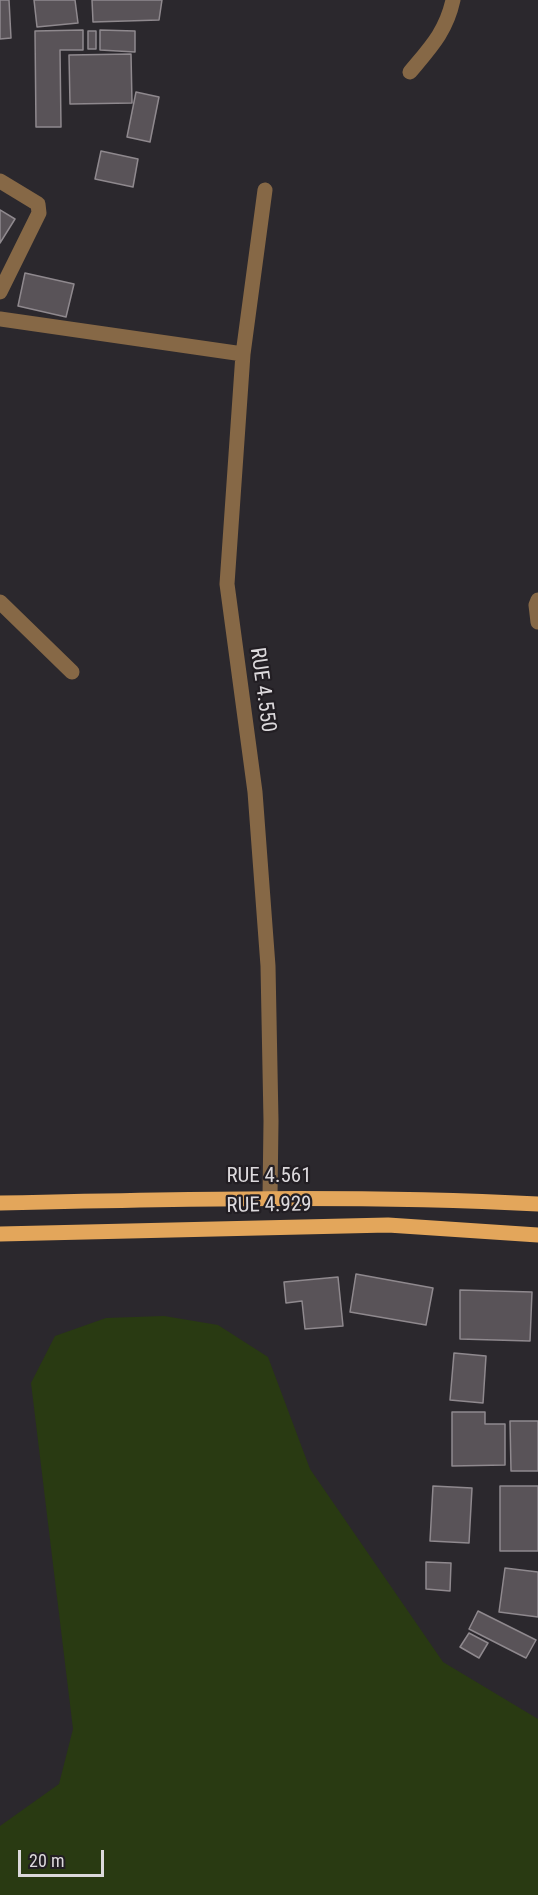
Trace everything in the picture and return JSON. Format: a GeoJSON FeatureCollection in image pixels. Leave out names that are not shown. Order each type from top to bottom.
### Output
{"type":"FeatureCollection","features":[{"type":"Feature","properties":{"kind":"main road","name":"RUE 4.561"},"geometry":{"type":"LineString","coordinates":[[0,1203],[270,1197],[463,1200],[538,1204]]}},
{"type":"Feature","properties":{"kind":"main road","name":"RUE 4.929"},"geometry":{"type":"LineString","coordinates":[[0,1234],[388,1225],[538,1235]]}},
{"type":"Feature","properties":{"kind":"street"},"geometry":{"type":"LineString","coordinates":[[410,72],[440,37],[453,0]]}},
{"type":"Feature","properties":{"kind":"street"},"geometry":{"type":"LineString","coordinates":[[0,181],[38,204],[39,213],[0,292]]}},
{"type":"Feature","properties":{"kind":"street","name":"RUE 4.550"},"geometry":{"type":"LineString","coordinates":[[265,190],[243,354],[227,584],[255,792],[268,966],[270,1197]]}},
{"type":"Feature","properties":{"kind":"street"},"geometry":{"type":"LineString","coordinates":[[0,319],[243,354]]}},
{"type":"Feature","properties":{"kind":"street"},"geometry":{"type":"LineString","coordinates":[[538,600],[536,605],[538,622]]}},
{"type":"Feature","properties":{"kind":"street"},"geometry":{"type":"LineString","coordinates":[[0,602],[72,672]]}},
{"type":"Feature","properties":{"kind":"green space"},"geometry":{"type":"Polygon","coordinates":[[[164,1316],[218,1325],[268,1357],[310,1469],[443,1662],[538,1719],[538,1895],[0,1895],[0,1826],[59,1784],[73,1729],[31,1383],[55,1336],[106,1318],[164,1316]]]}},
{"type":"Feature","properties":{"kind":"building"},"geometry":{"type":"Polygon","coordinates":[[[0,0],[9,0],[11,38],[0,39],[0,0]]]}},
{"type":"Feature","properties":{"kind":"building"},"geometry":{"type":"Polygon","coordinates":[[[34,0],[75,0],[78,23],[37,27],[34,0]]]}},
{"type":"Feature","properties":{"kind":"building"},"geometry":{"type":"Polygon","coordinates":[[[92,0],[162,0],[159,20],[93,22],[92,0]]]}},
{"type":"Feature","properties":{"kind":"building"},"geometry":{"type":"Polygon","coordinates":[[[83,30],[83,50],[60,50],[61,127],[36,127],[35,31],[83,30]]]}},
{"type":"Feature","properties":{"kind":"building"},"geometry":{"type":"Polygon","coordinates":[[[100,30],[135,31],[135,52],[100,50],[100,30]]]}},
{"type":"Feature","properties":{"kind":"building"},"geometry":{"type":"Polygon","coordinates":[[[88,31],[96,31],[96,49],[88,49],[88,31]]]}},
{"type":"Feature","properties":{"kind":"building"},"geometry":{"type":"Polygon","coordinates":[[[131,54],[132,103],[70,104],[69,55],[131,54]]]}},
{"type":"Feature","properties":{"kind":"building"},"geometry":{"type":"Polygon","coordinates":[[[136,92],[159,97],[150,142],[127,137],[136,92]]]}},
{"type":"Feature","properties":{"kind":"building"},"geometry":{"type":"Polygon","coordinates":[[[101,151],[138,159],[133,187],[95,179],[101,151]]]}},
{"type":"Feature","properties":{"kind":"building"},"geometry":{"type":"Polygon","coordinates":[[[0,210],[15,219],[0,243],[0,210]]]}},
{"type":"Feature","properties":{"kind":"building"},"geometry":{"type":"Polygon","coordinates":[[[25,273],[74,284],[66,317],[18,306],[25,273]]]}},
{"type":"Feature","properties":{"kind":"building"},"geometry":{"type":"Polygon","coordinates":[[[356,1274],[433,1288],[426,1325],[350,1312],[356,1274]]]}},
{"type":"Feature","properties":{"kind":"building"},"geometry":{"type":"Polygon","coordinates":[[[338,1277],[343,1326],[305,1329],[302,1301],[286,1303],[284,1282],[338,1277]]]}},
{"type":"Feature","properties":{"kind":"building"},"geometry":{"type":"Polygon","coordinates":[[[460,1290],[532,1292],[530,1341],[460,1339],[460,1290]]]}},
{"type":"Feature","properties":{"kind":"building"},"geometry":{"type":"Polygon","coordinates":[[[454,1353],[486,1356],[483,1403],[450,1400],[454,1353]]]}},
{"type":"Feature","properties":{"kind":"building"},"geometry":{"type":"Polygon","coordinates":[[[452,1412],[485,1412],[485,1424],[505,1424],[505,1465],[452,1466],[452,1412]]]}},
{"type":"Feature","properties":{"kind":"building"},"geometry":{"type":"Polygon","coordinates":[[[510,1421],[538,1421],[538,1471],[511,1471],[510,1421]]]}},
{"type":"Feature","properties":{"kind":"building"},"geometry":{"type":"Polygon","coordinates":[[[433,1486],[472,1488],[469,1543],[430,1541],[433,1486]]]}},
{"type":"Feature","properties":{"kind":"building"},"geometry":{"type":"Polygon","coordinates":[[[500,1486],[538,1486],[538,1551],[500,1551],[500,1486]]]}},
{"type":"Feature","properties":{"kind":"building"},"geometry":{"type":"Polygon","coordinates":[[[426,1562],[451,1563],[450,1591],[426,1589],[426,1562]]]}},
{"type":"Feature","properties":{"kind":"building"},"geometry":{"type":"Polygon","coordinates":[[[505,1568],[538,1572],[538,1617],[499,1612],[505,1568]]]}},
{"type":"Feature","properties":{"kind":"building"},"geometry":{"type":"Polygon","coordinates":[[[478,1611],[536,1640],[526,1658],[469,1629],[478,1611]]]}},
{"type":"Feature","properties":{"kind":"building"},"geometry":{"type":"Polygon","coordinates":[[[469,1633],[488,1643],[479,1658],[460,1647],[469,1633]]]}}]}
